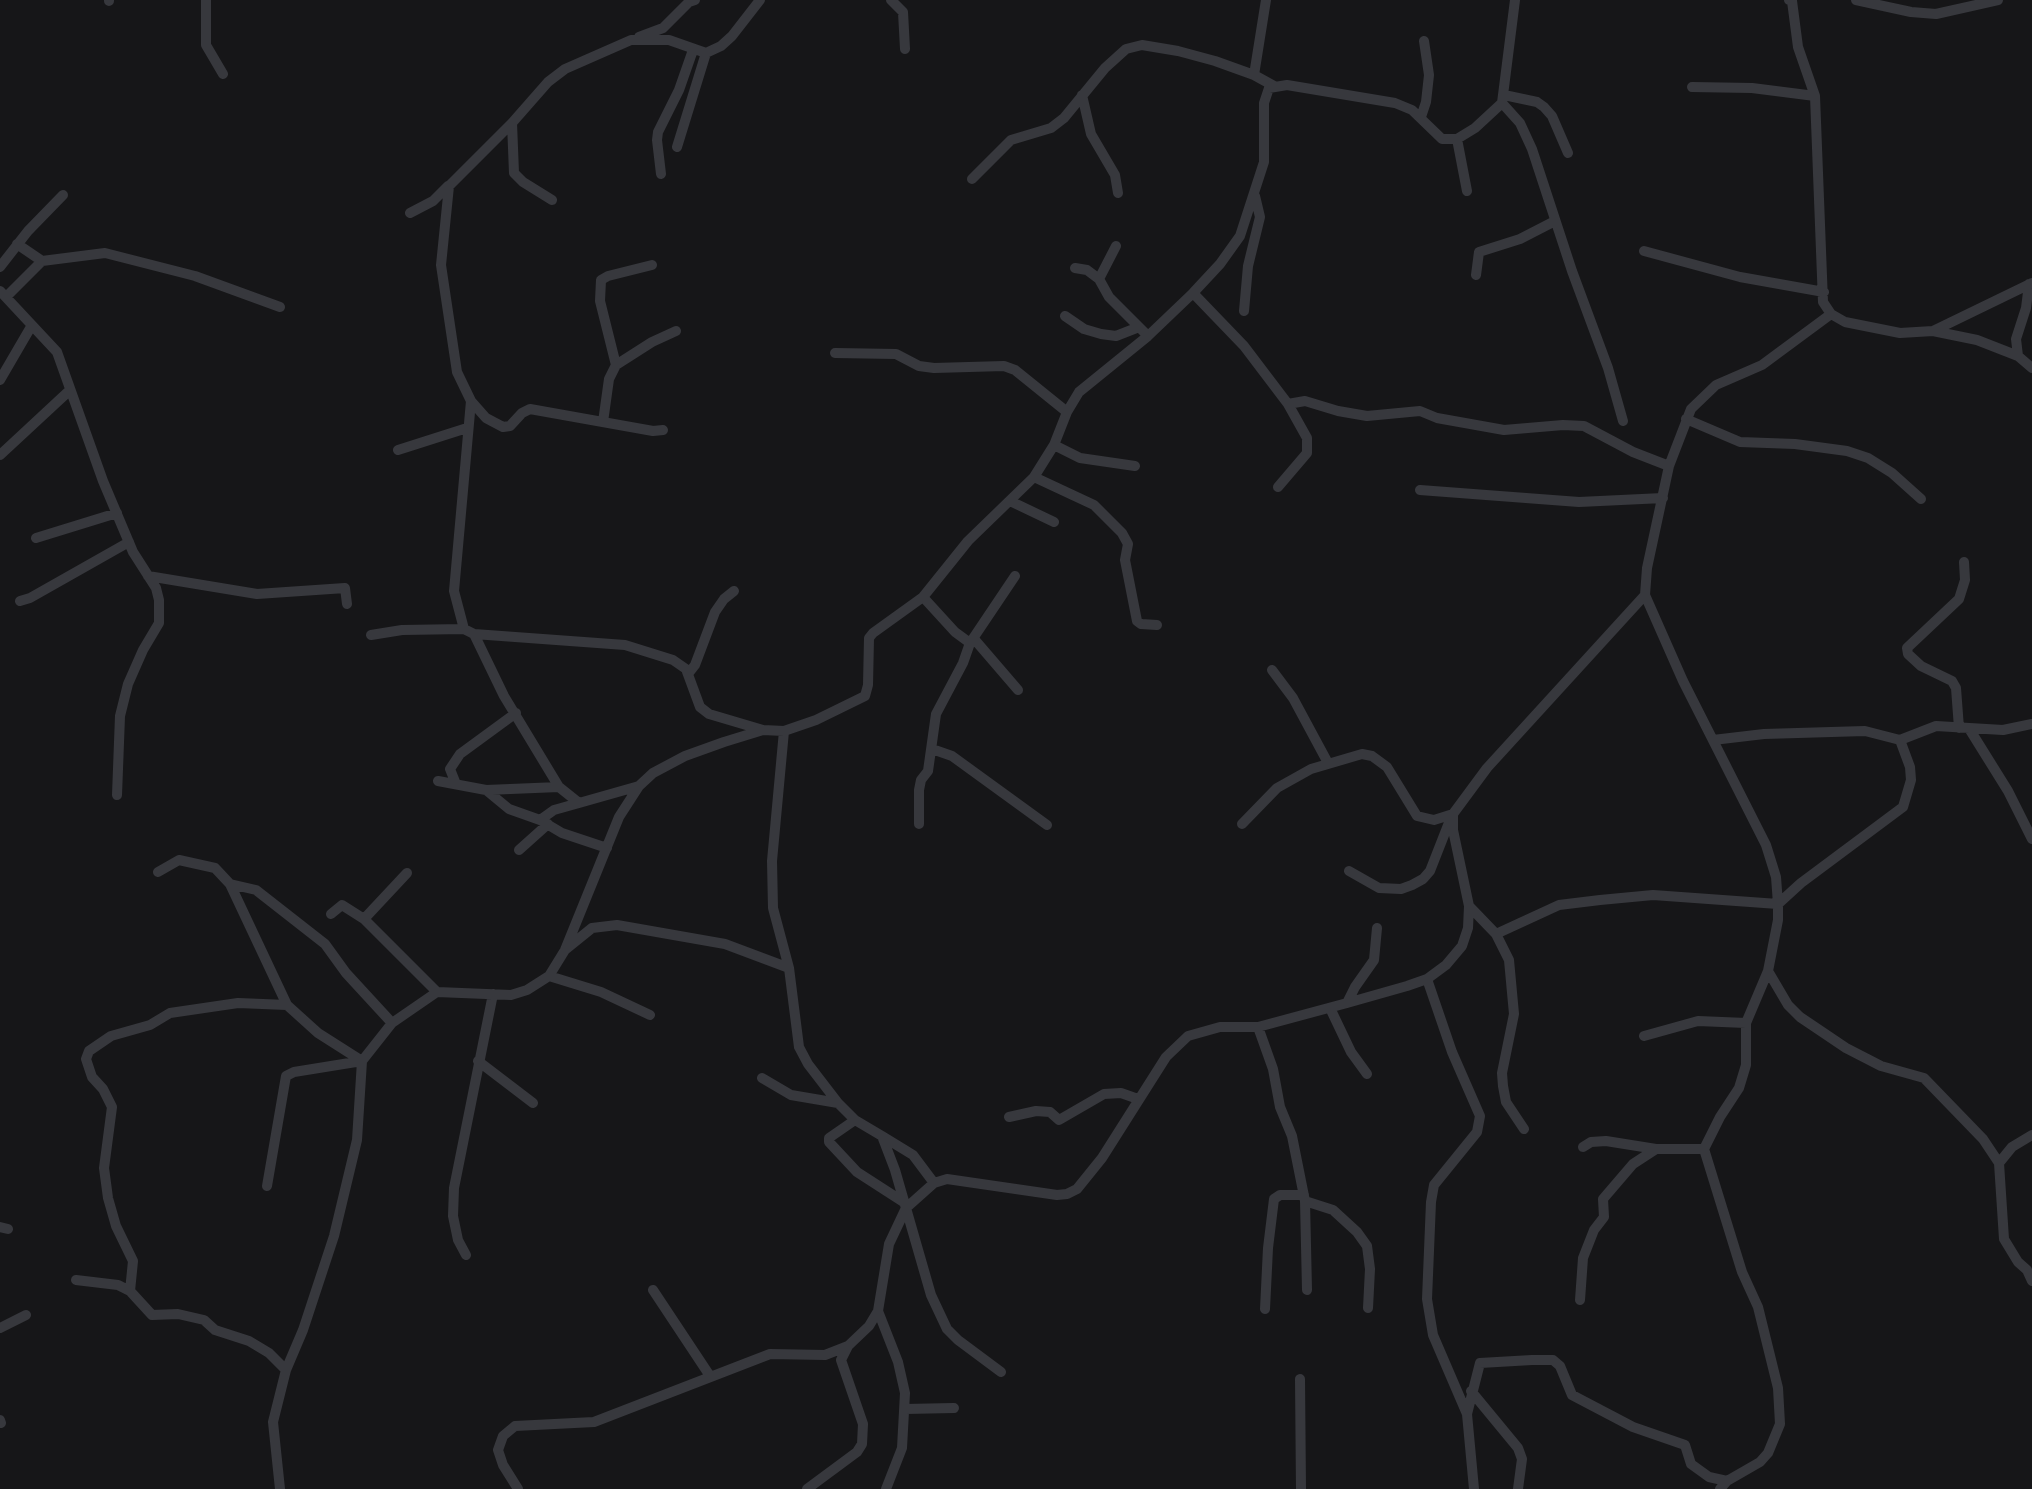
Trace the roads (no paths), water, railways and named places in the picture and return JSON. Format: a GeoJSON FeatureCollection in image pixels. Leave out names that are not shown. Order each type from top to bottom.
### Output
{"type":"FeatureCollection","features":[{"type":"Feature","properties":{"kind":"street"},"geometry":{"type":"LineString","coordinates":[[206,0],[206,45],[223,74]]}},
{"type":"Feature","properties":{"kind":"street"},"geometry":{"type":"LineString","coordinates":[[411,213],[433,201],[512,123],[548,82],[565,69],[663,28],[689,2],[695,0]]}},
{"type":"Feature","properties":{"kind":"street"},"geometry":{"type":"LineString","coordinates":[[631,40],[669,40],[706,53],[721,46],[732,36],[760,0]]}},
{"type":"Feature","properties":{"kind":"street"},"geometry":{"type":"LineString","coordinates":[[891,0],[903,12],[904,49]]}},
{"type":"Feature","properties":{"kind":"street"},"geometry":{"type":"LineString","coordinates":[[1254,75],[1266,0]]}},
{"type":"Feature","properties":{"kind":"street"},"geometry":{"type":"LineString","coordinates":[[371,635],[402,630],[469,632],[625,645],[673,660],[686,669],[700,707],[709,714],[764,730],[783,730],[816,720],[865,696],[868,685],[869,638],[923,597],[968,541],[1034,477],[1054,445],[1067,412],[1079,392],[1148,336],[1193,293],[1220,264],[1240,236],[1264,162],[1264,103],[1269,88],[1287,85],[1395,104],[1412,110],[1442,139],[1457,139],[1475,128],[1503,99],[1515,0]]}},
{"type":"Feature","properties":{"kind":"street"},"geometry":{"type":"LineString","coordinates":[[1792,0],[1798,46],[1815,96],[1823,302],[1831,314],[1845,322],[1900,333],[1932,331],[1977,340],[2018,356],[2032,368]]}},
{"type":"Feature","properties":{"kind":"street"},"geometry":{"type":"LineString","coordinates":[[1856,0],[1911,12],[1936,14],[1998,0]]}},
{"type":"Feature","properties":{"kind":"street"},"geometry":{"type":"LineString","coordinates":[[1421,117],[1426,102],[1429,75],[1424,41]]}},
{"type":"Feature","properties":{"kind":"street"},"geometry":{"type":"LineString","coordinates":[[972,179],[1011,140],[1052,128],[1105,68],[1126,49],[1143,45],[1215,61],[1254,75],[1274,86]]}},
{"type":"Feature","properties":{"kind":"street"},"geometry":{"type":"LineString","coordinates":[[661,174],[658,132],[679,90],[693,50]]}},
{"type":"Feature","properties":{"kind":"street"},"geometry":{"type":"LineString","coordinates":[[677,147],[706,53]]}},
{"type":"Feature","properties":{"kind":"street"},"geometry":{"type":"LineString","coordinates":[[1692,87],[1752,88],[1815,96]]}},
{"type":"Feature","properties":{"kind":"street"},"geometry":{"type":"LineString","coordinates":[[1082,95],[1091,134],[1115,175],[1118,193]]}},
{"type":"Feature","properties":{"kind":"street"},"geometry":{"type":"LineString","coordinates":[[1503,99],[1537,102],[1544,107],[1552,116],[1568,153]]}},
{"type":"Feature","properties":{"kind":"street"},"geometry":{"type":"LineString","coordinates":[[1503,99],[1520,123],[1532,149],[1555,221],[1608,368],[1623,421]]}},
{"type":"Feature","properties":{"kind":"street"},"geometry":{"type":"LineString","coordinates":[[512,123],[514,173],[523,182],[552,200]]}},
{"type":"Feature","properties":{"kind":"street"},"geometry":{"type":"LineString","coordinates":[[1457,139],[1467,191]]}},
{"type":"Feature","properties":{"kind":"street"},"geometry":{"type":"LineString","coordinates":[[449,186],[441,265],[457,372],[471,401],[486,418],[503,427],[510,426],[522,413],[530,409],[663,430]]}},
{"type":"Feature","properties":{"kind":"street"},"geometry":{"type":"LineString","coordinates":[[0,267],[17,244],[63,195]]}},
{"type":"Feature","properties":{"kind":"street"},"geometry":{"type":"LineString","coordinates":[[1244,310],[1248,266],[1260,217],[1254,195]]}},
{"type":"Feature","properties":{"kind":"street"},"geometry":{"type":"LineString","coordinates":[[1476,275],[1479,252],[1520,239],[1555,221]]}},
{"type":"Feature","properties":{"kind":"street"},"geometry":{"type":"LineString","coordinates":[[17,244],[42,261]]}},
{"type":"Feature","properties":{"kind":"street"},"geometry":{"type":"LineString","coordinates":[[1099,279],[1116,246]]}},
{"type":"Feature","properties":{"kind":"street"},"geometry":{"type":"LineString","coordinates":[[1644,251],[1740,277],[1824,292]]}},
{"type":"Feature","properties":{"kind":"street"},"geometry":{"type":"LineString","coordinates":[[117,795],[117,748],[123,705],[128,684],[142,650],[159,623],[159,600],[129,542],[117,513],[69,391],[57,352],[4,293],[42,261],[105,253],[195,276],[280,307]]}},
{"type":"Feature","properties":{"kind":"street"},"geometry":{"type":"LineString","coordinates":[[616,365],[600,302],[601,280],[608,276],[652,266]]}},
{"type":"Feature","properties":{"kind":"street"},"geometry":{"type":"LineString","coordinates":[[1075,268],[1087,270],[1099,279],[1109,297],[1148,336]]}},
{"type":"Feature","properties":{"kind":"street"},"geometry":{"type":"LineString","coordinates":[[1932,331],[2030,284]]}},
{"type":"Feature","properties":{"kind":"street"},"geometry":{"type":"LineString","coordinates":[[2018,356],[2016,339],[2026,308],[2030,284]]}},
{"type":"Feature","properties":{"kind":"street"},"geometry":{"type":"LineString","coordinates":[[1193,293],[1244,346],[1288,404],[1307,438],[1307,453],[1278,487]]}},
{"type":"Feature","properties":{"kind":"street"},"geometry":{"type":"LineString","coordinates":[[1474,1489],[1467,1414],[1471,1391],[1480,1363],[1552,1360],[1560,1366],[1572,1395],[1633,1427],[1685,1445],[1691,1464],[1723,1485],[1747,1471],[1768,1454],[1780,1424],[1778,1388],[1758,1307],[1742,1272],[1704,1149],[1720,1116],[1739,1088],[1746,1065],[1746,1023],[1768,971],[1778,920],[1776,877],[1766,845],[1713,740],[1645,595],[1647,568],[1669,466],[1691,409],[1716,385],[1762,365],[1831,314]]}},
{"type":"Feature","properties":{"kind":"street"},"geometry":{"type":"LineString","coordinates":[[1065,316],[1084,329],[1101,334],[1116,336],[1139,327]]}},
{"type":"Feature","properties":{"kind":"street"},"geometry":{"type":"LineString","coordinates":[[0,380],[32,324]]}},
{"type":"Feature","properties":{"kind":"street"},"geometry":{"type":"LineString","coordinates":[[603,422],[609,379],[616,365],[652,342],[676,331]]}},
{"type":"Feature","properties":{"kind":"street"},"geometry":{"type":"LineString","coordinates":[[835,353],[896,354],[919,366],[934,368],[1004,366],[1015,370],[1067,412]]}},
{"type":"Feature","properties":{"kind":"street"},"geometry":{"type":"LineString","coordinates":[[0,455],[69,391]]}},
{"type":"Feature","properties":{"kind":"street"},"geometry":{"type":"LineString","coordinates":[[471,401],[454,591],[469,632],[534,748],[559,787],[579,803]]}},
{"type":"Feature","properties":{"kind":"street"},"geometry":{"type":"LineString","coordinates":[[1288,404],[1305,401],[1338,411],[1367,416],[1420,411],[1437,418],[1504,430],[1563,425],[1584,426],[1633,452],[1669,466]]}},
{"type":"Feature","properties":{"kind":"street"},"geometry":{"type":"LineString","coordinates":[[1686,419],[1740,442],[1795,444],[1847,451],[1868,458],[1892,473],[1921,499]]}},
{"type":"Feature","properties":{"kind":"street"},"geometry":{"type":"LineString","coordinates":[[398,450],[467,428]]}},
{"type":"Feature","properties":{"kind":"street"},"geometry":{"type":"LineString","coordinates":[[1054,445],[1080,458],[1135,466]]}},
{"type":"Feature","properties":{"kind":"street"},"geometry":{"type":"LineString","coordinates":[[1034,477],[1094,505],[1122,533],[1128,544],[1125,560],[1137,621],[1141,624],[1157,625]]}},
{"type":"Feature","properties":{"kind":"street"},"geometry":{"type":"LineString","coordinates":[[1420,490],[1579,502],[1663,498]]}},
{"type":"Feature","properties":{"kind":"street"},"geometry":{"type":"LineString","coordinates":[[1011,501],[1054,522]]}},
{"type":"Feature","properties":{"kind":"street"},"geometry":{"type":"LineString","coordinates":[[36,538],[117,513]]}},
{"type":"Feature","properties":{"kind":"street"},"geometry":{"type":"LineString","coordinates":[[20,601],[30,598],[129,542]]}},
{"type":"Feature","properties":{"kind":"street"},"geometry":{"type":"LineString","coordinates":[[1964,561],[1965,580],[1959,599],[1907,648],[1908,654],[1921,666],[1952,681],[1956,688],[1965,729],[2008,791],[2032,839]]}},
{"type":"Feature","properties":{"kind":"street"},"geometry":{"type":"LineString","coordinates":[[148,576],[257,594],[345,588],[347,604]]}},
{"type":"Feature","properties":{"kind":"street"},"geometry":{"type":"LineString","coordinates":[[919,824],[919,790],[921,780],[928,771],[936,714],[972,642],[1015,576]]}},
{"type":"Feature","properties":{"kind":"street"},"geometry":{"type":"LineString","coordinates":[[688,674],[695,665],[714,612],[734,591]]}},
{"type":"Feature","properties":{"kind":"street"},"geometry":{"type":"LineString","coordinates":[[1349,872],[1379,888],[1401,889],[1423,879],[1430,871],[1453,814],[1487,768],[1645,595]]}},
{"type":"Feature","properties":{"kind":"street"},"geometry":{"type":"LineString","coordinates":[[923,597],[955,632],[972,642],[1018,690]]}},
{"type":"Feature","properties":{"kind":"street"},"geometry":{"type":"LineString","coordinates":[[1272,670],[1293,699],[1328,763]]}},
{"type":"Feature","properties":{"kind":"street"},"geometry":{"type":"LineString","coordinates":[[456,784],[450,769],[460,754],[516,713]]}},
{"type":"Feature","properties":{"kind":"street"},"geometry":{"type":"LineString","coordinates":[[1713,740],[1764,734],[1865,731],[1900,740],[1936,726],[2003,730],[2032,724]]}},
{"type":"Feature","properties":{"kind":"street"},"geometry":{"type":"LineString","coordinates":[[280,1489],[272,1434],[286,1370],[303,1330],[336,1225],[357,1140],[362,1061],[392,1023],[437,992],[512,994],[527,990],[549,976],[565,950],[619,817],[639,786],[653,773],[685,756],[764,730]]}},
{"type":"Feature","properties":{"kind":"street"},"geometry":{"type":"LineString","coordinates":[[783,730],[772,885],[773,908],[789,968],[799,1047],[808,1064],[837,1103],[855,1120],[913,1155],[934,1183]]}},
{"type":"Feature","properties":{"kind":"street"},"geometry":{"type":"LineString","coordinates":[[1496,934],[1559,905],[1600,900],[1653,895],[1778,904],[1802,883],[1903,807],[1911,780],[1910,767],[1900,740]]}},
{"type":"Feature","properties":{"kind":"street"},"geometry":{"type":"LineString","coordinates":[[932,749],[952,756],[1047,825]]}},
{"type":"Feature","properties":{"kind":"street"},"geometry":{"type":"LineString","coordinates":[[1242,824],[1277,788],[1311,769],[1352,755],[1372,756],[1387,767],[1417,816],[1434,820],[1453,814]]}},
{"type":"Feature","properties":{"kind":"street"},"geometry":{"type":"LineString","coordinates":[[438,781],[486,790],[559,787]]}},
{"type":"Feature","properties":{"kind":"street"},"geometry":{"type":"LineString","coordinates":[[519,850],[554,810],[639,786]]}},
{"type":"Feature","properties":{"kind":"street"},"geometry":{"type":"LineString","coordinates":[[486,790],[509,809],[607,848]]}},
{"type":"Feature","properties":{"kind":"street"},"geometry":{"type":"LineString","coordinates":[[807,1489],[857,1452],[862,1444],[863,1424],[841,1360],[848,1346],[869,1326],[878,1311],[889,1244],[905,1205],[934,1183],[947,1179],[1057,1195],[1067,1194],[1077,1189],[1102,1158],[1166,1057],[1188,1036],[1220,1028],[1258,1027],[1330,1008],[1427,978],[1446,965],[1462,946],[1468,928],[1470,906],[1453,830],[1453,814]]}},
{"type":"Feature","properties":{"kind":"street"},"geometry":{"type":"LineString","coordinates":[[158,872],[179,860],[215,868],[230,884],[287,1005],[318,1033],[362,1061]]}},
{"type":"Feature","properties":{"kind":"street"},"geometry":{"type":"LineString","coordinates":[[364,919],[407,873]]}},
{"type":"Feature","properties":{"kind":"street"},"geometry":{"type":"LineString","coordinates":[[230,884],[256,890],[325,944],[346,973],[392,1023]]}},
{"type":"Feature","properties":{"kind":"street"},"geometry":{"type":"LineString","coordinates":[[331,914],[342,905],[364,919],[437,992]]}},
{"type":"Feature","properties":{"kind":"street"},"geometry":{"type":"LineString","coordinates":[[1470,906],[1496,934],[1509,960],[1514,1014],[1502,1073],[1503,1086],[1506,1102],[1524,1129]]}},
{"type":"Feature","properties":{"kind":"street"},"geometry":{"type":"LineString","coordinates":[[565,950],[592,928],[617,925],[725,944],[789,968]]}},
{"type":"Feature","properties":{"kind":"street"},"geometry":{"type":"LineString","coordinates":[[1347,1003],[1374,960],[1377,928]]}},
{"type":"Feature","properties":{"kind":"street"},"geometry":{"type":"LineString","coordinates":[[1768,971],[1788,1005],[1817,1029],[1846,1048],[1881,1066],[1924,1078],[1983,1139],[1999,1163],[2004,1239],[2018,1262],[2028,1270],[2032,1281]]}},
{"type":"Feature","properties":{"kind":"street"},"geometry":{"type":"LineString","coordinates":[[549,976],[601,992],[650,1015]]}},
{"type":"Feature","properties":{"kind":"street"},"geometry":{"type":"LineString","coordinates":[[1427,978],[1452,1052],[1480,1116],[1477,1132],[1434,1185],[1431,1202],[1427,1299],[1433,1335],[1467,1414]]}},
{"type":"Feature","properties":{"kind":"street"},"geometry":{"type":"LineString","coordinates":[[466,1254],[458,1240],[453,1216],[454,1188],[493,994]]}},
{"type":"Feature","properties":{"kind":"street"},"geometry":{"type":"LineString","coordinates":[[130,1291],[133,1261],[116,1226],[108,1198],[104,1168],[112,1107],[103,1089],[92,1077],[87,1059],[89,1051],[111,1036],[150,1025],[170,1013],[238,1004],[287,1005]]}},
{"type":"Feature","properties":{"kind":"street"},"geometry":{"type":"LineString","coordinates":[[1330,1008],[1351,1052],[1367,1074]]}},
{"type":"Feature","properties":{"kind":"street"},"geometry":{"type":"LineString","coordinates":[[1644,1036],[1698,1021],[1746,1023]]}},
{"type":"Feature","properties":{"kind":"street"},"geometry":{"type":"LineString","coordinates":[[1258,1027],[1273,1069],[1280,1107],[1292,1136],[1304,1198],[1307,1290]]}},
{"type":"Feature","properties":{"kind":"street"},"geometry":{"type":"LineString","coordinates":[[267,1186],[286,1076],[294,1072],[362,1061]]}},
{"type":"Feature","properties":{"kind":"street"},"geometry":{"type":"LineString","coordinates":[[478,1061],[533,1103]]}},
{"type":"Feature","properties":{"kind":"street"},"geometry":{"type":"LineString","coordinates":[[762,1078],[791,1095],[837,1103]]}},
{"type":"Feature","properties":{"kind":"street"},"geometry":{"type":"LineString","coordinates":[[1009,1117],[1036,1111],[1050,1112],[1059,1120],[1104,1095],[1121,1093],[1138,1099]]}},
{"type":"Feature","properties":{"kind":"street"},"geometry":{"type":"LineString","coordinates":[[855,1120],[829,1138],[829,1142],[857,1172],[905,1205]]}},
{"type":"Feature","properties":{"kind":"street"},"geometry":{"type":"LineString","coordinates":[[1999,1163],[2012,1147],[2032,1135]]}},
{"type":"Feature","properties":{"kind":"street"},"geometry":{"type":"LineString","coordinates":[[882,1136],[931,1295],[947,1329],[958,1341],[1001,1372]]}},
{"type":"Feature","properties":{"kind":"street"},"geometry":{"type":"LineString","coordinates":[[1582,1147],[1591,1142],[1606,1141],[1656,1149],[1704,1149]]}},
{"type":"Feature","properties":{"kind":"street"},"geometry":{"type":"LineString","coordinates":[[1580,1300],[1583,1258],[1594,1230],[1604,1217],[1603,1199],[1633,1164],[1656,1149]]}},
{"type":"Feature","properties":{"kind":"street"},"geometry":{"type":"LineString","coordinates":[[1266,1309],[1268,1248],[1274,1199],[1280,1195],[1304,1198],[1333,1210],[1357,1232],[1367,1246],[1370,1269],[1368,1308]]}},
{"type":"Feature","properties":{"kind":"street"},"geometry":{"type":"LineString","coordinates":[[76,1280],[118,1285],[130,1291],[152,1315],[178,1314],[204,1320],[215,1330],[249,1341],[269,1353],[286,1370]]}},
{"type":"Feature","properties":{"kind":"street"},"geometry":{"type":"LineString","coordinates":[[653,1290],[711,1376]]}},
{"type":"Feature","properties":{"kind":"street"},"geometry":{"type":"LineString","coordinates":[[878,1311],[898,1362],[906,1409],[902,1448],[886,1489]]}},
{"type":"Feature","properties":{"kind":"street"},"geometry":{"type":"LineString","coordinates":[[0,1328],[26,1315]]}},
{"type":"Feature","properties":{"kind":"street"},"geometry":{"type":"LineString","coordinates":[[518,1489],[502,1465],[498,1450],[503,1436],[515,1426],[594,1422],[770,1354],[825,1355],[848,1346]]}},
{"type":"Feature","properties":{"kind":"street"},"geometry":{"type":"LineString","coordinates":[[1298,1489],[1302,1468],[1299,1416],[1300,1379]]}},
{"type":"Feature","properties":{"kind":"street"},"geometry":{"type":"LineString","coordinates":[[1471,1391],[1518,1448],[1522,1459],[1518,1489]]}},
{"type":"Feature","properties":{"kind":"street"},"geometry":{"type":"LineString","coordinates":[[906,1409],[954,1408]]}}]}
